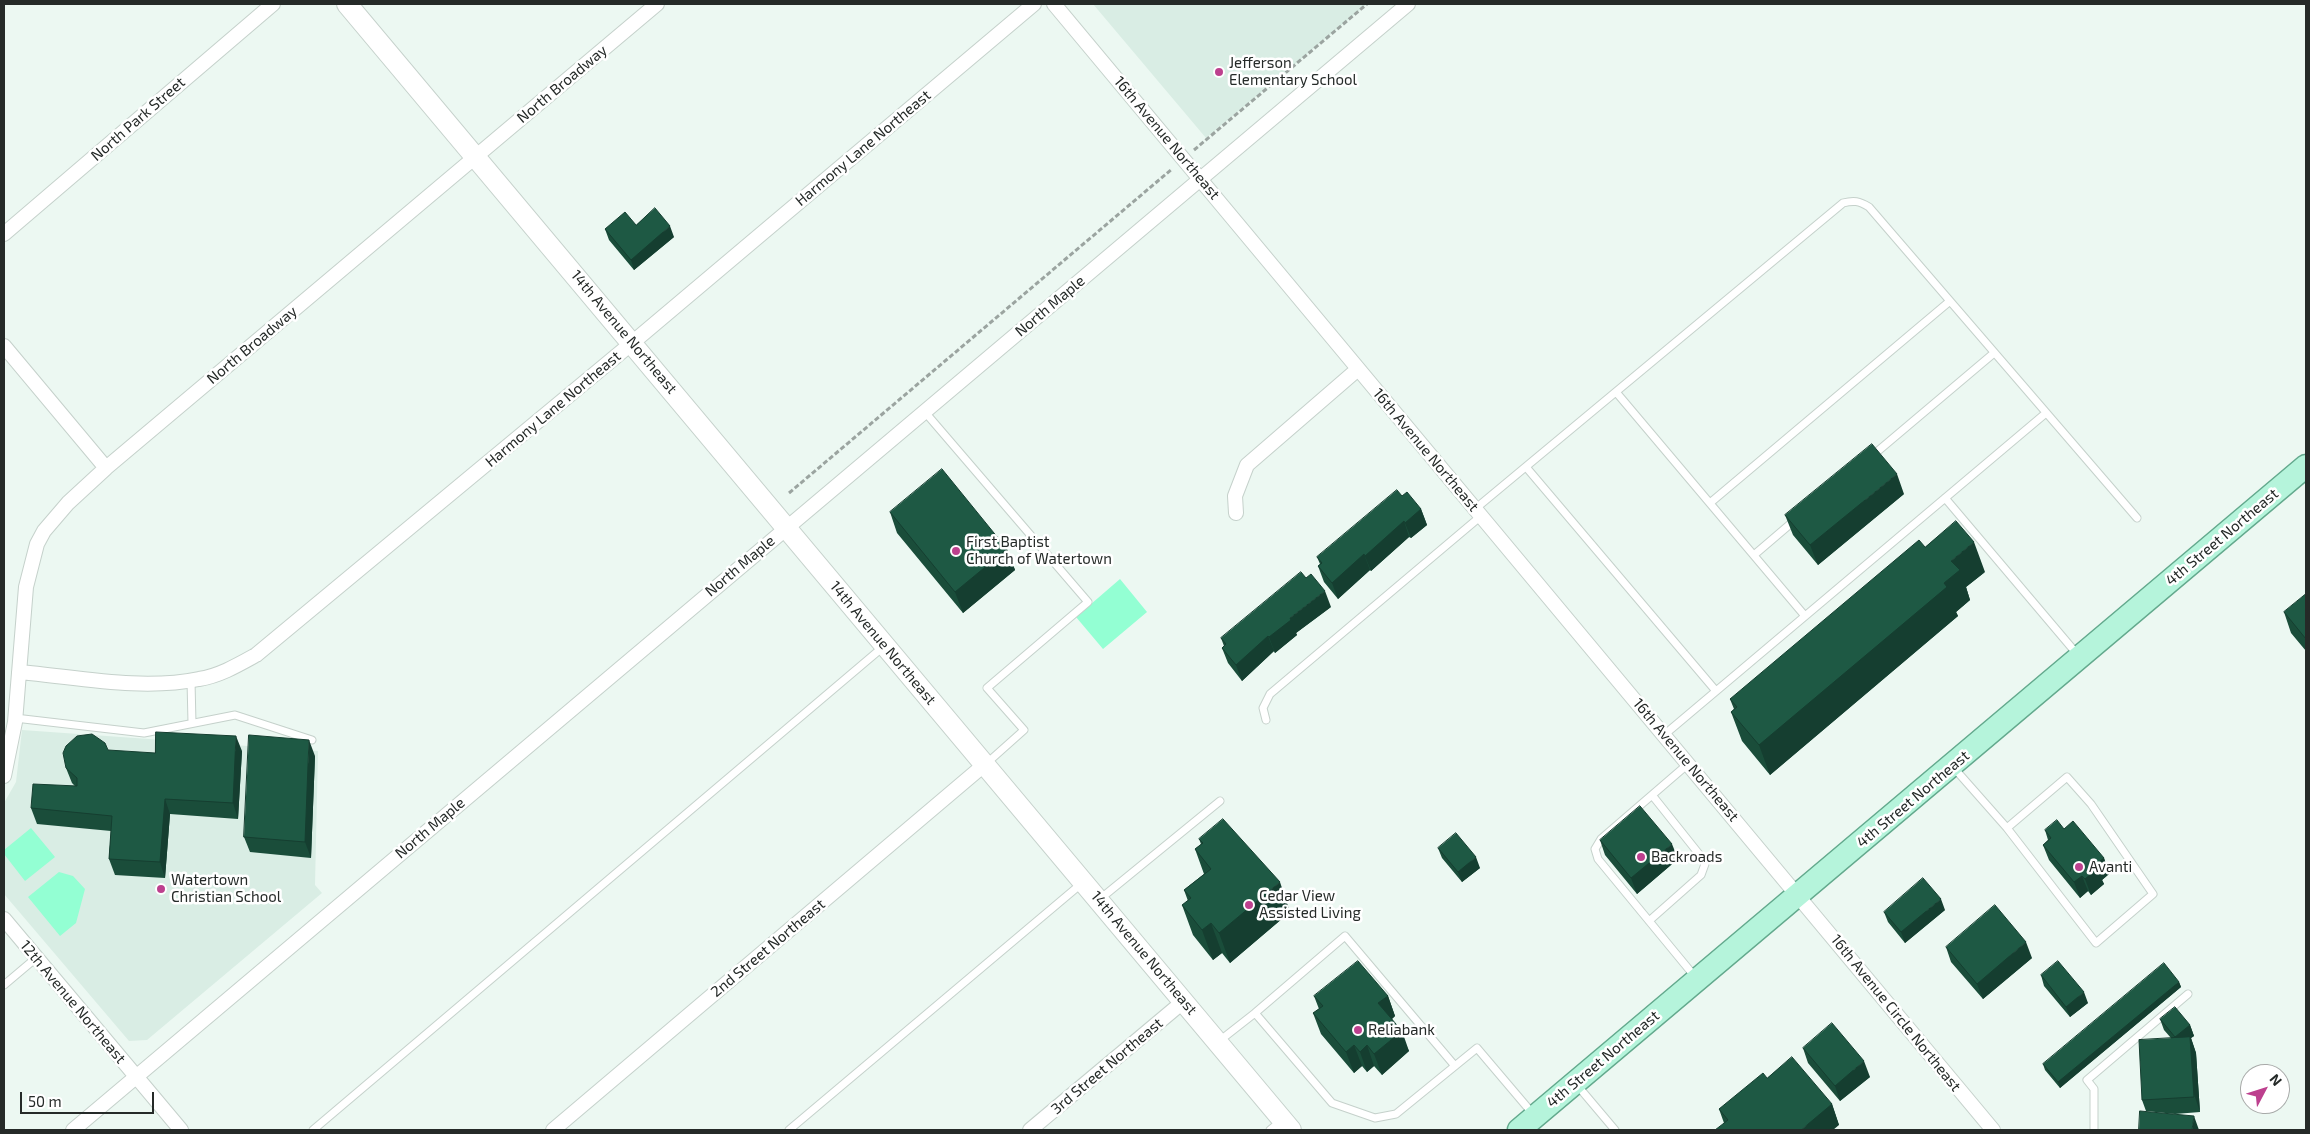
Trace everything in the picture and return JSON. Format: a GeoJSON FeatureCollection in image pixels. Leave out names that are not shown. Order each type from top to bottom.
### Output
{"type":"FeatureCollection","features":[{"type":"Feature","properties":{"kind":"main road","name":"14th Avenue Northeast"},"geometry":{"type":"LineString","coordinates":[[347,4],[1184,1001],[1218,1042],[1281,1127]]}},
{"type":"Feature","properties":{"kind":"main road","name":"4th Street Northeast"},"geometry":{"type":"LineString","coordinates":[[1527,1123],[2306,466]]}},
{"type":"Feature","properties":{"kind":"street","name":"North Park Street"},"geometry":{"type":"LineString","coordinates":[[4,234],[273,4]]}},
{"type":"Feature","properties":{"kind":"street","name":"North Broadway"},"geometry":{"type":"LineString","coordinates":[[4,776],[12,745],[26,587],[37,544],[44,531],[68,502],[657,4]]}},
{"type":"Feature","properties":{"kind":"street","name":"Harmony Lane Northeast"},"geometry":{"type":"LineString","coordinates":[[19,672],[148,684],[191,681],[228,670],[256,655],[278,639],[632,343],[1034,4]]}},
{"type":"Feature","properties":{"kind":"street","name":"16th Avenue Northeast"},"geometry":{"type":"LineString","coordinates":[[1054,4],[1799,895]]}},
{"type":"Feature","properties":{"kind":"street","name":"North Maple"},"geometry":{"type":"LineString","coordinates":[[73,1130],[1408,4]]}},
{"type":"Feature","properties":{"kind":"street"},"geometry":{"type":"LineString","coordinates":[[4,346],[106,468]]}},
{"type":"Feature","properties":{"kind":"street"},"geometry":{"type":"LineString","coordinates":[[1236,514],[1235,496],[1247,465],[1358,369]]}},
{"type":"Feature","properties":{"kind":"street","name":"2nd Street Northeast"},"geometry":{"type":"LineString","coordinates":[[552,1130],[984,765]]}},
{"type":"Feature","properties":{"kind":"street","name":"16th Avenue Circle Northeast"},"geometry":{"type":"LineString","coordinates":[[1799,895],[1993,1130]]}},
{"type":"Feature","properties":{"kind":"street","name":"12th Avenue Northeast"},"geometry":{"type":"LineString","coordinates":[[4,919],[181,1130]]}},
{"type":"Feature","properties":{"kind":"street","name":"3rd Street Northeast"},"geometry":{"type":"LineString","coordinates":[[1030,1130],[1184,1001]]}},
{"type":"Feature","properties":{"kind":"lane"},"geometry":{"type":"LineString","coordinates":[[1266,720],[1263,708],[1270,694],[1478,513],[1526,467],[1843,203],[1852,200],[1869,207],[2137,518]]}},
{"type":"Feature","properties":{"kind":"lane"},"geometry":{"type":"LineString","coordinates":[[1710,503],[1950,301]]}},
{"type":"Feature","properties":{"kind":"lane"},"geometry":{"type":"LineString","coordinates":[[1867,460],[1994,353]]}},
{"type":"Feature","properties":{"kind":"lane"},"geometry":{"type":"LineString","coordinates":[[1616,392],[1805,616]]}},
{"type":"Feature","properties":{"kind":"lane"},"geometry":{"type":"LineString","coordinates":[[924,411],[1088,602],[988,688],[1024,730],[984,765]]}},
{"type":"Feature","properties":{"kind":"lane"},"geometry":{"type":"LineString","coordinates":[[1664,734],[2046,413]]}},
{"type":"Feature","properties":{"kind":"lane"},"geometry":{"type":"LineString","coordinates":[[1526,467],[1716,691]]}},
{"type":"Feature","properties":{"kind":"lane"},"geometry":{"type":"LineString","coordinates":[[1945,498],[2080,658]]}},
{"type":"Feature","properties":{"kind":"lane"},"geometry":{"type":"LineString","coordinates":[[1754,555],[1799,517]]}},
{"type":"Feature","properties":{"kind":"lane"},"geometry":{"type":"LineString","coordinates":[[313,1130],[885,645]]}},
{"type":"Feature","properties":{"kind":"lane"},"geometry":{"type":"LineString","coordinates":[[191,681],[192,723]]}},
{"type":"Feature","properties":{"kind":"lane"},"geometry":{"type":"LineString","coordinates":[[15,718],[144,733],[235,715],[312,740]]}},
{"type":"Feature","properties":{"kind":"lane"},"geometry":{"type":"LineString","coordinates":[[1689,763],[1600,839],[1595,849],[1598,859],[1697,980]]}},
{"type":"Feature","properties":{"kind":"lane"},"geometry":{"type":"LineString","coordinates":[[1952,765],[2007,828],[2096,943],[2153,894],[2091,804],[2067,777],[2007,828]]}},
{"type":"Feature","properties":{"kind":"lane"},"geometry":{"type":"LineString","coordinates":[[1649,921],[1701,875],[1705,864],[1652,795]]}},
{"type":"Feature","properties":{"kind":"lane"},"geometry":{"type":"LineString","coordinates":[[1098,900],[1220,801]]}},
{"type":"Feature","properties":{"kind":"lane"},"geometry":{"type":"LineString","coordinates":[[789,1130],[1083,882]]}},
{"type":"Feature","properties":{"kind":"lane"},"geometry":{"type":"LineString","coordinates":[[1218,1042],[1345,936],[1455,1066]]}},
{"type":"Feature","properties":{"kind":"lane"},"geometry":{"type":"LineString","coordinates":[[4,985],[36,958]]}},
{"type":"Feature","properties":{"kind":"lane"},"geometry":{"type":"LineString","coordinates":[[2094,1130],[2094,1089],[2086,1080],[2188,994]]}},
{"type":"Feature","properties":{"kind":"lane"},"geometry":{"type":"LineString","coordinates":[[1255,1013],[1332,1103],[1376,1118],[1396,1114],[1477,1048],[1527,1123]]}},
{"type":"Feature","properties":{"kind":"lane"},"geometry":{"type":"LineString","coordinates":[[1575,1083],[1615,1130]]}},
{"type":"Feature","properties":{"kind":"path"},"geometry":{"type":"LineString","coordinates":[[789,493],[1367,4]]}},
{"type":"Feature","properties":{"kind":"shaded area","name":"Jefferson Elementary School"},"geometry":{"type":"Polygon","coordinates":[[[1093,4],[1367,4],[1206,138],[1093,4]]]}},
{"type":"Feature","properties":{"kind":"shaded area","name":"Watertown Christian School"},"geometry":{"type":"Polygon","coordinates":[[[22,730],[318,751],[315,885],[322,893],[147,1040],[129,1041],[4,894],[4,803],[16,782],[22,730]]]}},
{"type":"Feature","properties":{"kind":"green space"},"geometry":{"type":"Polygon","coordinates":[[[1120,579],[1147,612],[1103,649],[1076,617],[1120,579]]]}},
{"type":"Feature","properties":{"kind":"green space"},"geometry":{"type":"Polygon","coordinates":[[[31,828],[55,857],[25,881],[4,854],[4,850],[31,828]]]}},
{"type":"Feature","properties":{"kind":"green space"},"geometry":{"type":"Polygon","coordinates":[[[59,872],[73,876],[85,889],[76,923],[60,936],[28,897],[59,872]]]}},
{"type":"Feature","properties":{"kind":"building"},"geometry":{"type":"Polygon","coordinates":[[[655,208],[670,226],[631,260],[605,229],[625,212],[636,225],[655,208]]]}},
{"type":"Feature","properties":{"kind":"building"},"geometry":{"type":"Polygon","coordinates":[[[1872,444],[1897,474],[1810,545],[1785,515],[1872,444]]]}},
{"type":"Feature","properties":{"kind":"building","name":"First Baptist Church of Watertown"},"geometry":{"type":"Polygon","coordinates":[[[942,469],[1007,549],[955,592],[890,512],[942,469]]]}},
{"type":"Feature","properties":{"kind":"building"},"geometry":{"type":"Polygon","coordinates":[[[1397,490],[1402,496],[1407,492],[1421,509],[1405,523],[1404,521],[1365,556],[1364,554],[1332,583],[1318,566],[1322,563],[1317,557],[1397,490]]]}},
{"type":"Feature","properties":{"kind":"building"},"geometry":{"type":"Polygon","coordinates":[[[1956,521],[1974,542],[1951,561],[1960,570],[1944,583],[1947,587],[1759,745],[1731,712],[1737,707],[1730,699],[1919,540],[1925,547],[1956,521]]]}},
{"type":"Feature","properties":{"kind":"building"},"geometry":{"type":"Polygon","coordinates":[[[1301,572],[1306,578],[1311,574],[1325,591],[1290,618],[1291,620],[1268,636],[1236,665],[1222,648],[1226,644],[1221,638],[1301,572]]]}},
{"type":"Feature","properties":{"kind":"building"},"geometry":{"type":"Polygon","coordinates":[[[2306,594],[2306,639],[2284,612],[2306,594]]]}},
{"type":"Feature","properties":{"kind":"building"},"geometry":{"type":"Polygon","coordinates":[[[156,732],[236,736],[233,803],[165,799],[160,862],[109,859],[112,816],[31,808],[33,784],[77,786],[77,778],[66,768],[63,753],[66,746],[77,736],[92,734],[105,743],[108,750],[155,753],[156,732]]]}},
{"type":"Feature","properties":{"kind":"building"},"geometry":{"type":"Polygon","coordinates":[[[249,735],[309,740],[305,842],[244,837],[249,735]]]}},
{"type":"Feature","properties":{"kind":"building","name":"Backroads"},"geometry":{"type":"Polygon","coordinates":[[[1640,806],[1672,844],[1631,878],[1600,840],[1640,806]]]}},
{"type":"Feature","properties":{"kind":"building"},"geometry":{"type":"Polygon","coordinates":[[[1223,819],[1280,882],[1219,933],[1211,923],[1202,930],[1182,905],[1191,898],[1184,890],[1211,869],[1195,849],[1203,843],[1199,839],[1223,819]]]}},
{"type":"Feature","properties":{"kind":"building","name":"Avanti"},"geometry":{"type":"Polygon","coordinates":[[[2057,820],[2064,829],[2073,821],[2104,858],[2095,865],[2098,868],[2085,879],[2082,876],[2074,882],[2043,845],[2051,838],[2045,830],[2057,820]]]}},
{"type":"Feature","properties":{"kind":"building"},"geometry":{"type":"Polygon","coordinates":[[[1456,833],[1476,857],[1458,872],[1438,848],[1456,833]]]}},
{"type":"Feature","properties":{"kind":"building"},"geometry":{"type":"Polygon","coordinates":[[[1923,878],[1941,899],[1901,932],[1884,912],[1923,878]]]}},
{"type":"Feature","properties":{"kind":"building"},"geometry":{"type":"Polygon","coordinates":[[[1995,905],[2026,942],[1977,984],[1946,947],[1995,905]]]}},
{"type":"Feature","properties":{"kind":"building","name":"Reliabank"},"geometry":{"type":"Polygon","coordinates":[[[1358,961],[1388,996],[1378,1003],[1402,1031],[1374,1054],[1367,1045],[1360,1052],[1354,1045],[1346,1052],[1313,1013],[1323,1006],[1314,996],[1358,961]]]}},
{"type":"Feature","properties":{"kind":"building"},"geometry":{"type":"Polygon","coordinates":[[[2058,961],[2084,992],[2066,1007],[2041,975],[2058,961]]]}},
{"type":"Feature","properties":{"kind":"building"},"geometry":{"type":"Polygon","coordinates":[[[2164,963],[2179,982],[2058,1082],[2043,1064],[2164,963]]]}},
{"type":"Feature","properties":{"kind":"building"},"geometry":{"type":"Polygon","coordinates":[[[2175,1007],[2190,1025],[2175,1037],[2160,1019],[2175,1007]]]}},
{"type":"Feature","properties":{"kind":"building"},"geometry":{"type":"Polygon","coordinates":[[[1832,1023],[1864,1061],[1835,1086],[1803,1048],[1832,1023]]]}},
{"type":"Feature","properties":{"kind":"building"},"geometry":{"type":"Polygon","coordinates":[[[2190,1037],[2194,1097],[2142,1100],[2139,1040],[2190,1037]]]}},
{"type":"Feature","properties":{"kind":"building"},"geometry":{"type":"Polygon","coordinates":[[[1792,1057],[1832,1104],[1801,1130],[1715,1130],[1728,1120],[1719,1109],[1763,1073],[1767,1078],[1792,1057]]]}},
{"type":"Feature","properties":{"kind":"building"},"geometry":{"type":"Polygon","coordinates":[[[2140,1111],[2194,1116],[2192,1130],[2139,1130],[2140,1111]]]}},
{"type":"Feature","properties":{"kind":"place","name":"Jefferson Elementary School"},"geometry":{"type":"Point","coordinates":[1219,72]}},
{"type":"Feature","properties":{"kind":"place","name":"First Baptist Church of Watertown"},"geometry":{"type":"Point","coordinates":[956,551]}},
{"type":"Feature","properties":{"kind":"place","name":"Backroads"},"geometry":{"type":"Point","coordinates":[1641,857]}},
{"type":"Feature","properties":{"kind":"place","name":"Avanti"},"geometry":{"type":"Point","coordinates":[2079,867]}},
{"type":"Feature","properties":{"kind":"place","name":"Watertown Christian School"},"geometry":{"type":"Point","coordinates":[161,889]}},
{"type":"Feature","properties":{"kind":"place","name":"Cedar View Assisted Living"},"geometry":{"type":"Point","coordinates":[1249,905]}},
{"type":"Feature","properties":{"kind":"place","name":"Reliabank"},"geometry":{"type":"Point","coordinates":[1358,1030]}}]}
